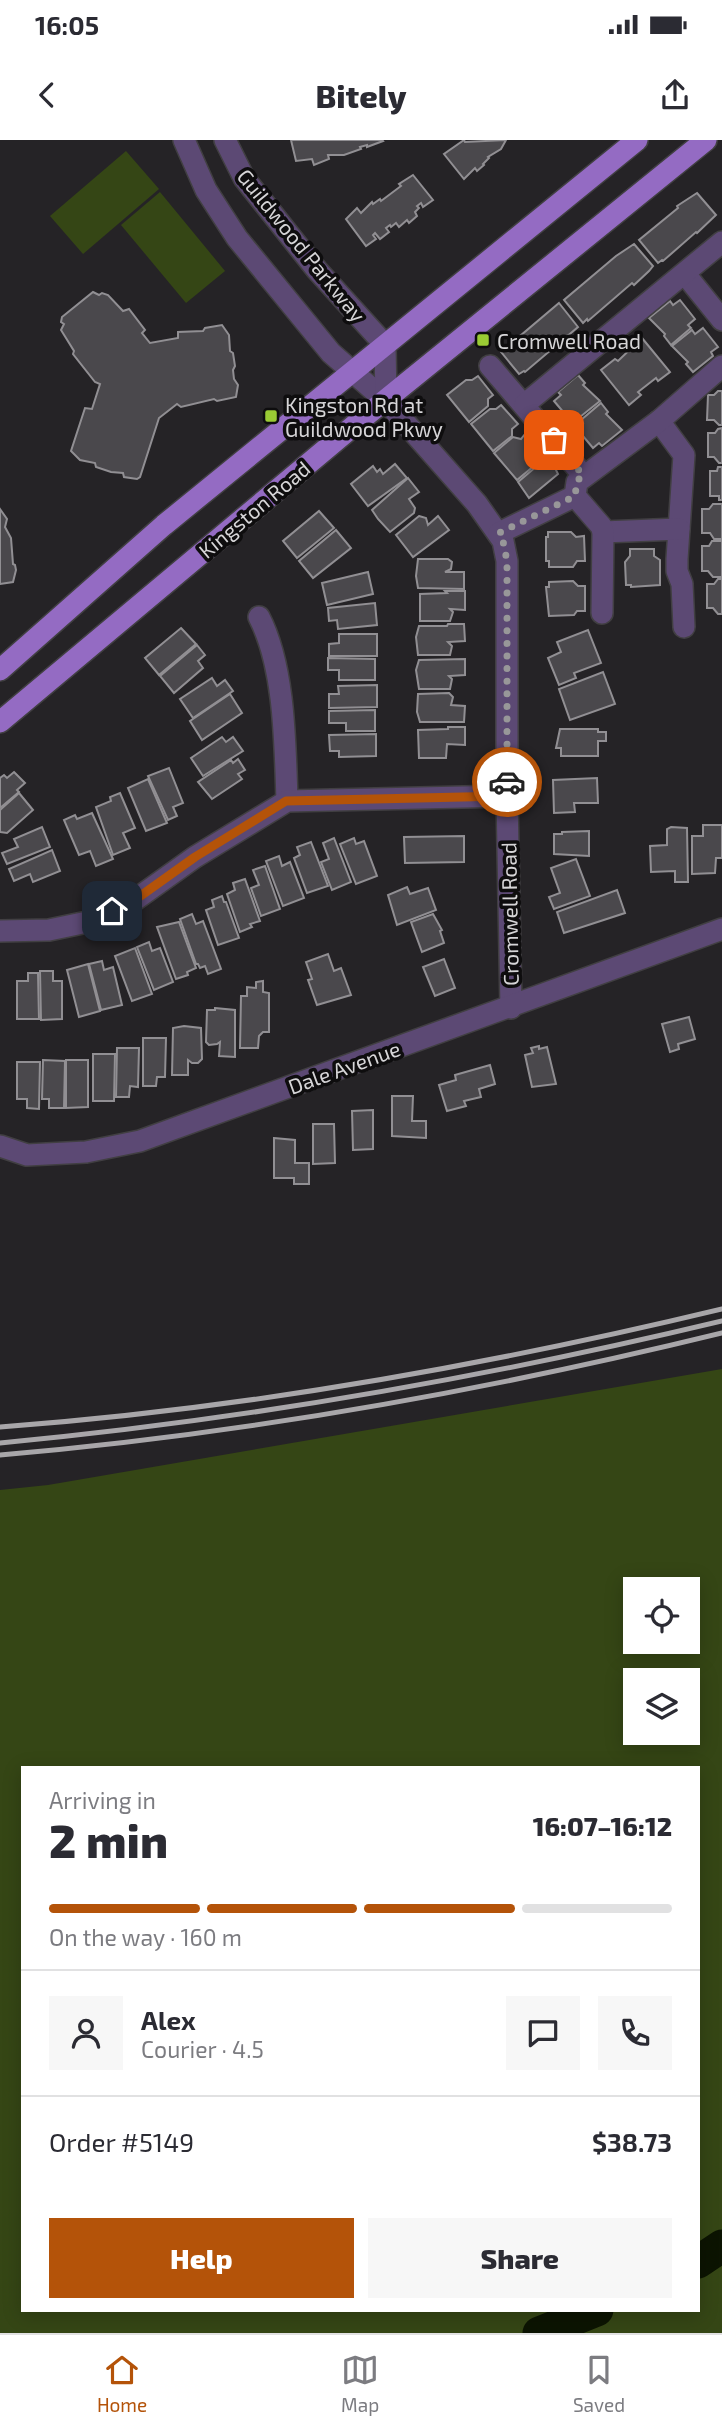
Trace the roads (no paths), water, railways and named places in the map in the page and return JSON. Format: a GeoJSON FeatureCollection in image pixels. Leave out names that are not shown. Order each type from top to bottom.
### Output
{"type":"FeatureCollection","features":[{"type":"Feature","properties":{"kind":"main road","name":"Kingston Road"},"geometry":{"type":"LineString","coordinates":[[0,670],[164,526],[637,140]]}},
{"type":"Feature","properties":{"kind":"main road","name":"Kingston Road"},"geometry":{"type":"LineString","coordinates":[[0,722],[357,423],[706,140]]}},
{"type":"Feature","properties":{"kind":"street","name":"Guildwood Parkway"},"geometry":{"type":"LineString","coordinates":[[184,140],[206,190],[236,238],[331,353],[386,401]]}},
{"type":"Feature","properties":{"kind":"street","name":"Guildwood Parkway"},"geometry":{"type":"LineString","coordinates":[[225,140],[244,178],[258,197],[317,270],[385,345]]}},
{"type":"Feature","properties":{"kind":"street"},"geometry":{"type":"LineString","coordinates":[[525,404],[722,242]]}},
{"type":"Feature","properties":{"kind":"street"},"geometry":{"type":"LineString","coordinates":[[685,275],[722,320]]}},
{"type":"Feature","properties":{"kind":"street"},"geometry":{"type":"LineString","coordinates":[[385,345],[386,401]]}},
{"type":"Feature","properties":{"kind":"street"},"geometry":{"type":"LineString","coordinates":[[490,366],[583,475]]}},
{"type":"Feature","properties":{"kind":"street"},"geometry":{"type":"LineString","coordinates":[[602,613],[603,533],[601,526],[575,496],[577,481],[659,421],[722,366]]}},
{"type":"Feature","properties":{"kind":"street","name":"Cromwell Road"},"geometry":{"type":"LineString","coordinates":[[386,401],[477,504],[503,541],[507,561],[507,796],[511,1008]]}},
{"type":"Feature","properties":{"kind":"street"},"geometry":{"type":"LineString","coordinates":[[659,421],[684,456],[677,571],[682,584],[684,627]]}},
{"type":"Feature","properties":{"kind":"street"},"geometry":{"type":"LineString","coordinates":[[499,533],[575,496]]}},
{"type":"Feature","properties":{"kind":"street"},"geometry":{"type":"LineString","coordinates":[[603,533],[679,529]]}},
{"type":"Feature","properties":{"kind":"street"},"geometry":{"type":"LineString","coordinates":[[259,617],[268,635],[278,676],[286,801]]}},
{"type":"Feature","properties":{"kind":"street"},"geometry":{"type":"LineString","coordinates":[[0,931],[49,930],[92,921],[132,902],[195,857],[286,801],[507,796]]}},
{"type":"Feature","properties":{"kind":"street","name":"Dale Avenue"},"geometry":{"type":"LineString","coordinates":[[0,1146],[27,1155],[86,1153],[140,1141],[722,929]]}},
{"type":"Feature","properties":{"kind":"waterway"},"geometry":{"type":"LineString","coordinates":[[700,2261],[722,2246]]}},
{"type":"Feature","properties":{"kind":"waterway"},"geometry":{"type":"LineString","coordinates":[[539,2333],[592,2312]]}},
{"type":"Feature","properties":{"kind":"railway"},"geometry":{"type":"LineString","coordinates":[[0,1427],[182,1409],[364,1383],[544,1349],[722,1309]]}},
{"type":"Feature","properties":{"kind":"railway"},"geometry":{"type":"LineString","coordinates":[[0,1443],[182,1422],[363,1395],[543,1361],[722,1321]]}},
{"type":"Feature","properties":{"kind":"railway"},"geometry":{"type":"LineString","coordinates":[[0,1455],[182,1435],[364,1408],[544,1374],[722,1333]]}},
{"type":"Feature","properties":{"kind":"place","name":"Cromwell Road"},"geometry":{"type":"Point","coordinates":[483,340]}},
{"type":"Feature","properties":{"kind":"place","name":"Kingston Rd at Guildwood Pkwy"},"geometry":{"type":"Point","coordinates":[271,416]}}]}
